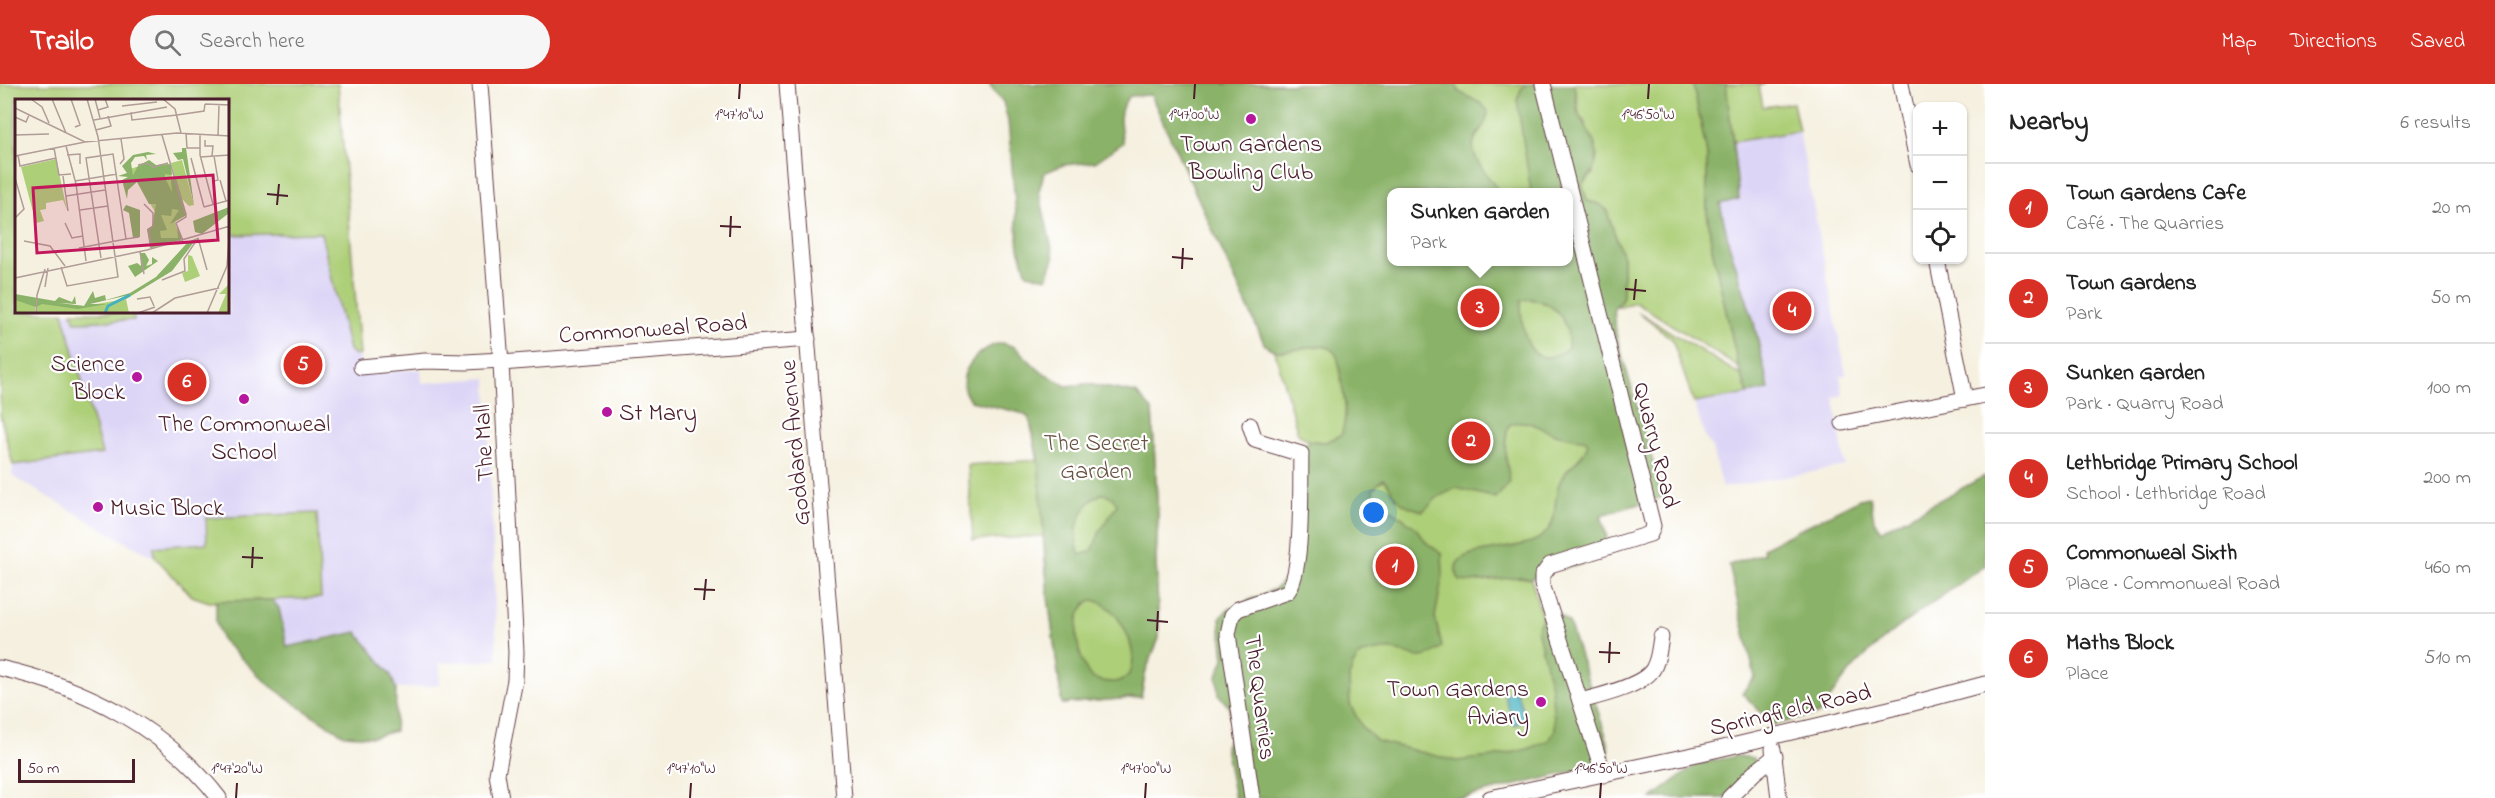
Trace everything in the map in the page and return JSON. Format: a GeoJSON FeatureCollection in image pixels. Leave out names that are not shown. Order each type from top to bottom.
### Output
{"type":"FeatureCollection","features":[{"type":"Feature","properties":{"kind":"street","name":"The Mall"},"geometry":{"type":"LineString","coordinates":[[480,84],[501,361],[516,652],[515,680],[496,774],[501,798]]}},
{"type":"Feature","properties":{"kind":"street","name":"Goddard Avenue"},"geometry":{"type":"LineString","coordinates":[[787,84],[844,798]]}},
{"type":"Feature","properties":{"kind":"street","name":"Quarry Road"},"geometry":{"type":"LineString","coordinates":[[1543,84],[1569,188]]}},
{"type":"Feature","properties":{"kind":"street"},"geometry":{"type":"LineString","coordinates":[[1901,84],[1915,156]]}},
{"type":"Feature","properties":{"kind":"street","name":"Quarry Road"},"geometry":{"type":"LineString","coordinates":[[1573,205],[1653,526],[1650,534],[1550,565],[1542,576],[1604,775]]}},
{"type":"Feature","properties":{"kind":"street"},"geometry":{"type":"LineString","coordinates":[[1938,264],[1965,399]]}},
{"type":"Feature","properties":{"kind":"street","name":"Commonweal Road"},"geometry":{"type":"LineString","coordinates":[[361,367],[425,361],[501,361],[808,339]]}},
{"type":"Feature","properties":{"kind":"street"},"geometry":{"type":"LineString","coordinates":[[1843,423],[1985,395]]}},
{"type":"Feature","properties":{"kind":"street","name":"The Quarries"},"geometry":{"type":"LineString","coordinates":[[1250,425],[1255,440],[1301,454],[1298,561],[1292,586],[1287,591],[1238,609],[1232,615],[1228,634],[1252,798]]}},
{"type":"Feature","properties":{"kind":"street"},"geometry":{"type":"LineString","coordinates":[[1580,701],[1606,694],[1647,676],[1658,658],[1661,637]]}},
{"type":"Feature","properties":{"kind":"street"},"geometry":{"type":"LineString","coordinates":[[0,668],[43,679],[118,711],[149,730],[178,753],[219,798]]}},
{"type":"Feature","properties":{"kind":"street","name":"Springfield Road"},"geometry":{"type":"LineString","coordinates":[[1490,798],[1772,737],[1985,684]]}},
{"type":"Feature","properties":{"kind":"street"},"geometry":{"type":"LineString","coordinates":[[1772,737],[1779,798]]}},
{"type":"Feature","properties":{"kind":"street"},"geometry":{"type":"LineString","coordinates":[[1729,798],[1775,756]]}},
{"type":"Feature","properties":{"kind":"shaded area","name":"The Commonweal School"},"geometry":{"type":"Polygon","coordinates":[[[0,84],[338,84],[361,374],[421,369],[422,383],[487,378],[497,660],[440,663],[440,685],[379,690],[333,636],[287,647],[272,600],[209,602],[192,596],[159,559],[12,476],[13,465],[0,414],[0,84]]]}},
{"type":"Feature","properties":{"kind":"shaded area"},"geometry":{"type":"Polygon","coordinates":[[[1799,131],[1846,375],[1840,376],[1843,395],[1834,397],[1845,466],[1722,488],[1712,448],[1705,437],[1694,403],[1768,390],[1754,323],[1729,244],[1720,203],[1739,199],[1733,142],[1799,131]]]}},
{"type":"Feature","properties":{"kind":"green space"},"geometry":{"type":"Polygon","coordinates":[[[0,84],[338,84],[360,355],[354,355],[349,350],[321,233],[230,235],[230,99],[15,99],[15,314],[64,314],[102,454],[13,465],[0,414],[0,84]]]}},
{"type":"Feature","properties":{"kind":"green space"},"geometry":{"type":"Polygon","coordinates":[[[989,84],[1456,84],[1459,92],[1482,104],[1488,111],[1486,121],[1474,141],[1473,148],[1478,162],[1496,188],[1387,188],[1387,266],[1573,266],[1573,188],[1530,188],[1517,100],[1521,89],[1527,84],[1573,84],[1578,113],[1594,143],[1597,159],[1595,167],[1582,184],[1587,201],[1599,204],[1606,209],[1623,257],[1623,297],[1614,308],[1616,334],[1663,497],[1601,515],[1607,542],[1591,560],[1545,572],[1531,579],[1519,577],[1471,582],[1460,581],[1456,573],[1458,562],[1466,556],[1518,546],[1536,540],[1545,534],[1553,520],[1561,479],[1586,449],[1588,443],[1586,440],[1557,434],[1527,422],[1509,425],[1505,447],[1510,482],[1496,498],[1456,488],[1438,497],[1423,511],[1400,502],[1383,479],[1373,489],[1375,504],[1393,511],[1415,527],[1427,543],[1442,554],[1443,574],[1435,617],[1442,647],[1418,657],[1395,650],[1361,654],[1353,665],[1349,677],[1350,704],[1362,727],[1377,741],[1456,761],[1492,757],[1528,749],[1549,740],[1555,731],[1551,687],[1537,629],[1544,614],[1556,613],[1569,623],[1608,742],[1609,758],[1584,769],[1461,798],[1235,798],[1225,746],[1232,731],[1229,707],[1219,695],[1217,676],[1224,659],[1220,618],[1227,610],[1275,589],[1290,574],[1296,474],[1301,446],[1310,441],[1326,442],[1341,435],[1345,421],[1344,394],[1337,357],[1326,347],[1277,351],[1265,345],[1151,95],[1130,96],[1126,101],[1120,118],[1123,143],[1095,162],[1063,165],[1044,173],[1039,191],[1054,258],[1047,278],[1027,274],[1019,248],[1008,121],[1003,102],[989,84]],[[1529,299],[1521,301],[1525,336],[1536,353],[1544,357],[1568,348],[1564,321],[1547,304],[1529,299]]]}},
{"type":"Feature","properties":{"kind":"green space"},"geometry":{"type":"Polygon","coordinates":[[[1146,84],[1537,84],[1562,188],[1387,188],[1387,266],[1569,266],[1639,504],[1601,515],[1607,537],[1528,567],[1583,762],[1257,798],[1325,442],[1310,441],[1298,434],[1275,351],[1265,345],[1146,84]]]}},
{"type":"Feature","properties":{"kind":"green space"},"geometry":{"type":"Polygon","coordinates":[[[1573,84],[1693,84],[1707,154],[1707,211],[1712,248],[1739,368],[1636,302],[1616,307],[1623,297],[1623,257],[1599,204],[1587,201],[1582,184],[1593,174],[1586,123],[1579,116],[1573,84]]]}},
{"type":"Feature","properties":{"kind":"green space"},"geometry":{"type":"Polygon","coordinates":[[[1693,84],[1726,84],[1739,199],[1720,204],[1729,244],[1754,323],[1769,390],[1748,394],[1738,365],[1712,248],[1707,211],[1707,154],[1693,84]]]}},
{"type":"Feature","properties":{"kind":"green space"},"geometry":{"type":"Polygon","coordinates":[[[1726,84],[1765,84],[1759,86],[1763,107],[1793,103],[1799,131],[1733,142],[1726,84]]]}},
{"type":"Feature","properties":{"kind":"green space"},"geometry":{"type":"Polygon","coordinates":[[[1638,312],[1742,376],[1748,394],[1694,403],[1672,339],[1638,312]]]}},
{"type":"Feature","properties":{"kind":"green space"},"geometry":{"type":"Polygon","coordinates":[[[73,314],[133,314],[134,320],[75,322],[73,314]]]}},
{"type":"Feature","properties":{"kind":"green space","name":"The Secret Garden"},"geometry":{"type":"Polygon","coordinates":[[[1002,343],[1015,347],[1039,370],[1066,386],[1086,384],[1136,393],[1152,410],[1158,517],[1156,561],[1159,638],[1146,670],[1141,697],[1062,704],[1048,596],[1038,460],[1031,425],[1028,417],[1021,413],[971,401],[965,392],[963,383],[969,365],[984,350],[1002,343]],[[1101,494],[1087,505],[1079,520],[1076,538],[1080,555],[1092,551],[1100,531],[1117,505],[1110,496],[1101,494]],[[1092,600],[1084,606],[1077,625],[1082,661],[1092,678],[1114,682],[1127,677],[1132,665],[1132,650],[1117,617],[1105,605],[1092,600]]]}},
{"type":"Feature","properties":{"kind":"green space","name":"The Secret Garden"},"geometry":{"type":"Polygon","coordinates":[[[1086,384],[1136,393],[1152,410],[1158,517],[1156,561],[1159,638],[1146,670],[1141,697],[1062,704],[1043,536],[973,540],[968,465],[1038,460],[1031,425],[1086,384]]]}},
{"type":"Feature","properties":{"kind":"green space"},"geometry":{"type":"Polygon","coordinates":[[[1985,476],[1985,566],[1918,613],[1870,651],[1846,677],[1819,714],[1773,725],[1742,693],[1755,677],[1729,565],[1764,553],[1763,548],[1860,499],[1870,497],[1874,520],[1881,531],[1985,476]]]}},
{"type":"Feature","properties":{"kind":"green space"},"geometry":{"type":"Polygon","coordinates":[[[317,513],[321,598],[209,602],[192,596],[155,557],[154,547],[207,543],[206,518],[317,513]]]}},
{"type":"Feature","properties":{"kind":"green space"},"geometry":{"type":"Polygon","coordinates":[[[272,600],[279,608],[287,647],[357,632],[391,675],[396,689],[395,731],[373,737],[344,735],[268,684],[222,640],[216,622],[216,601],[272,600]]]}},
{"type":"Feature","properties":{"kind":"green space"},"geometry":{"type":"Polygon","coordinates":[[[1737,756],[1754,758],[1757,764],[1724,798],[1652,798],[1697,764],[1737,756]]]}},
{"type":"Feature","properties":{"kind":"water"},"geometry":{"type":"Polygon","coordinates":[[[1516,690],[1526,721],[1514,725],[1504,694],[1516,690]]]}},
{"type":"Feature","properties":{"kind":"place","name":"Town Gardens Bowling Club"},"geometry":{"type":"Point","coordinates":[1251,119]}},
{"type":"Feature","properties":{"kind":"place","name":"Sunken Garden"},"geometry":{"type":"Point","coordinates":[1480,308]}},
{"type":"Feature","properties":{"kind":"place","name":"Lethbridge Primary School"},"geometry":{"type":"Point","coordinates":[1792,311]}},
{"type":"Feature","properties":{"kind":"place","name":"Commonweal Sixth"},"geometry":{"type":"Point","coordinates":[303,365]}},
{"type":"Feature","properties":{"kind":"place","name":"Science Block"},"geometry":{"type":"Point","coordinates":[137,377]}},
{"type":"Feature","properties":{"kind":"place","name":"Maths Block"},"geometry":{"type":"Point","coordinates":[187,382]}},
{"type":"Feature","properties":{"kind":"place","name":"The Commonweal School"},"geometry":{"type":"Point","coordinates":[244,399]}},
{"type":"Feature","properties":{"kind":"place","name":"St Mary"},"geometry":{"type":"Point","coordinates":[607,412]}},
{"type":"Feature","properties":{"kind":"place","name":"Town Gardens"},"geometry":{"type":"Point","coordinates":[1471,441]}},
{"type":"Feature","properties":{"kind":"place","name":"Music Block"},"geometry":{"type":"Point","coordinates":[98,507]}},
{"type":"Feature","properties":{"kind":"place","name":"Town Gardens Cafe"},"geometry":{"type":"Point","coordinates":[1395,566]}},
{"type":"Feature","properties":{"kind":"place","name":"Town Gardens Aviary"},"geometry":{"type":"Point","coordinates":[1541,702]}}]}
